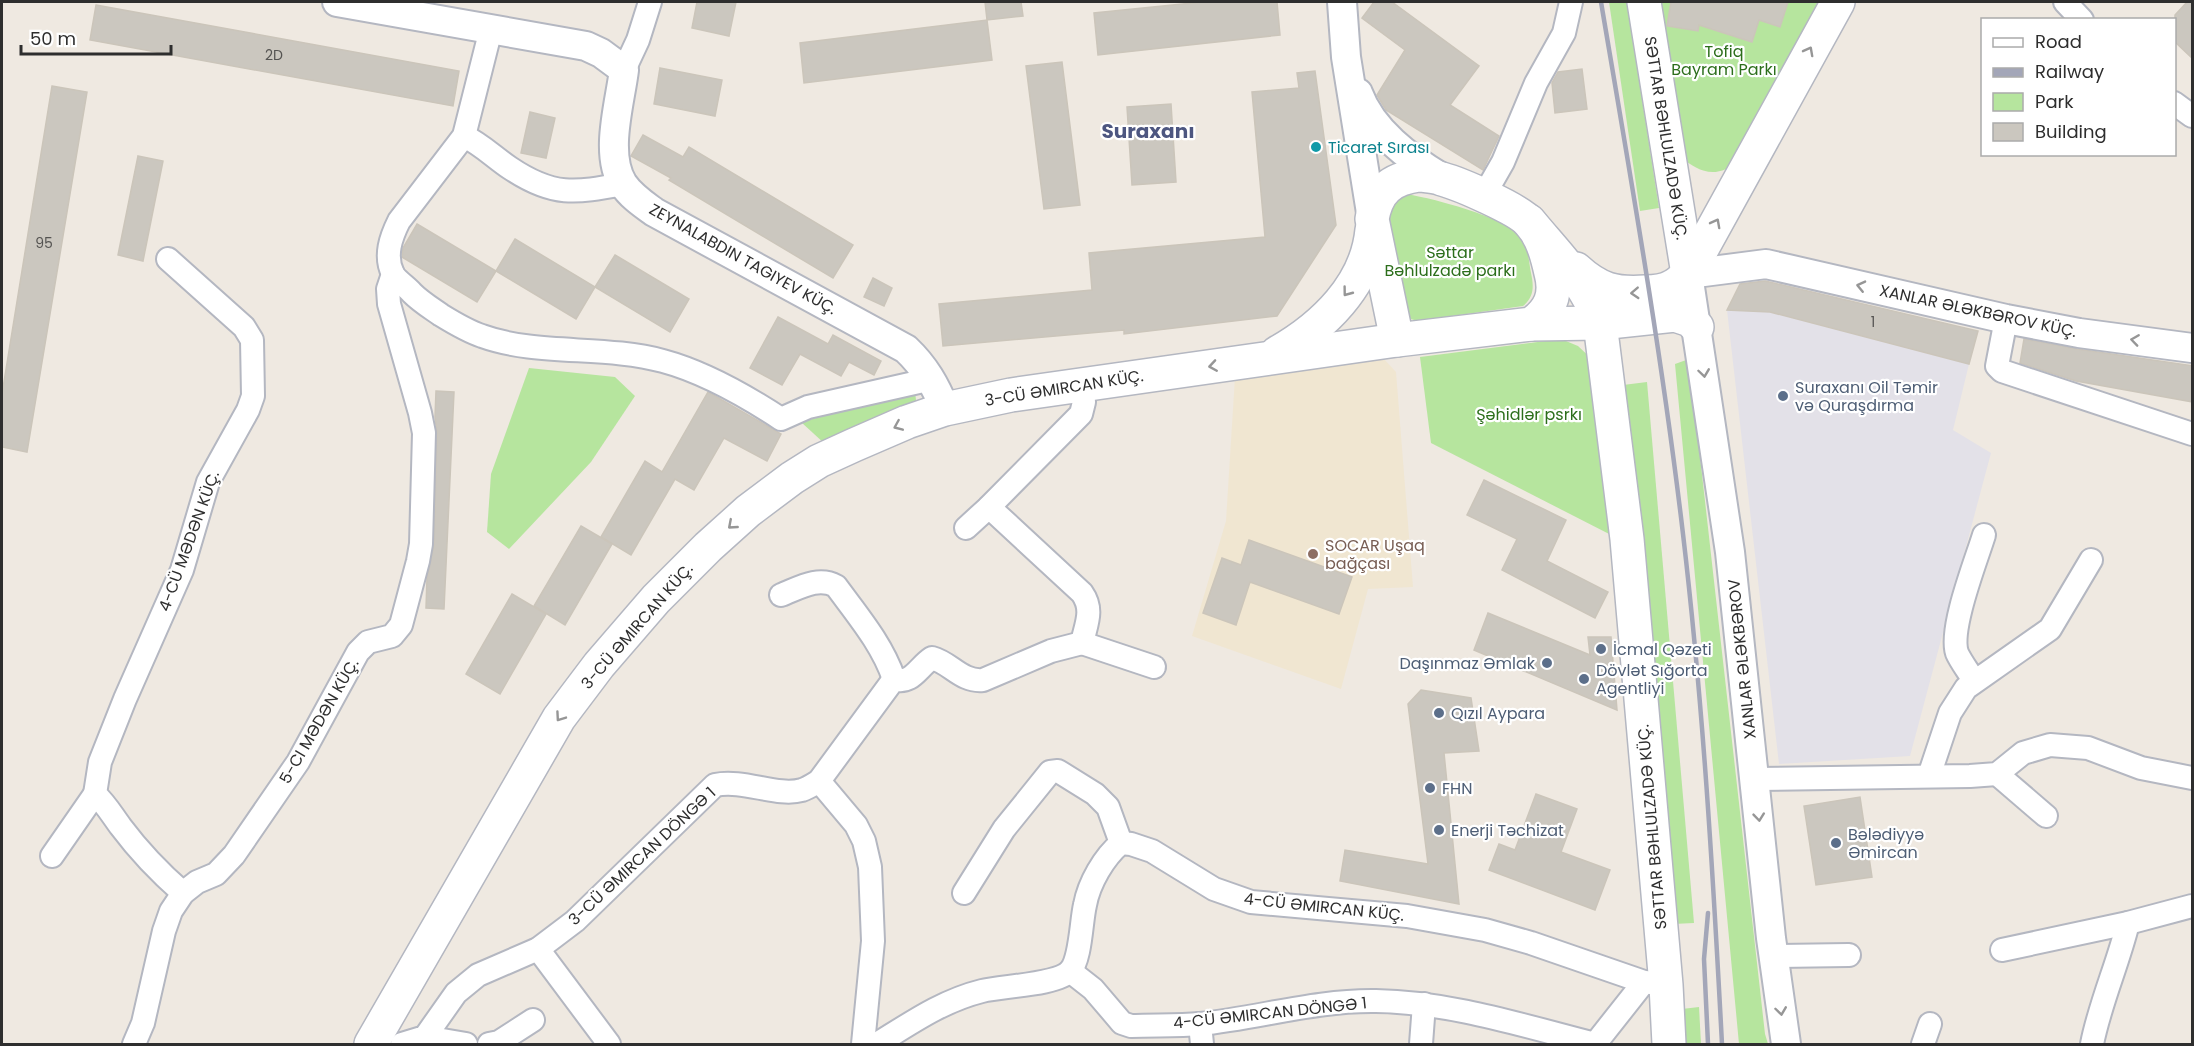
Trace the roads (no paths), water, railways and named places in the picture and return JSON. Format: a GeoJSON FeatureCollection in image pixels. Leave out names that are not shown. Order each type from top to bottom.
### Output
{"type":"FeatureCollection","features":[{"type":"Feature","properties":{"kind":"main road","name":"SƏTTAR BƏHLULZADƏ KÜÇ."},"geometry":{"type":"LineString","coordinates":[[1644,2],[1688,274]]}},
{"type":"Feature","properties":{"kind":"main road"},"geometry":{"type":"LineString","coordinates":[[1397,340],[1372,219],[1374,205],[1381,193],[1391,184],[1404,177],[1419,175],[1442,178],[1507,207],[1528,221],[1581,274],[1611,292],[1622,294],[1662,291],[1673,286],[1688,274],[1838,2]]}},
{"type":"Feature","properties":{"kind":"main road","name":"3-CÜ ƏMIRCAN KÜÇ."},"geometry":{"type":"LineString","coordinates":[[386,1042],[524,775],[559,718],[599,665],[656,599],[708,546],[748,511],[792,478],[819,462],[907,422],[945,409],[1011,395],[1270,357],[1291,345],[1320,322],[1354,283],[1368,255],[1372,219]]}},
{"type":"Feature","properties":{"kind":"main road"},"geometry":{"type":"LineString","coordinates":[[1528,221],[1538,234],[1548,256],[1554,291],[1547,310],[1531,324]]}},
{"type":"Feature","properties":{"kind":"main road","name":"SƏTTAR BƏHLULZADƏ KÜÇ."},"geometry":{"type":"LineString","coordinates":[[1528,221],[1582,287],[1600,323],[1627,539],[1655,983],[1669,1044]]}},
{"type":"Feature","properties":{"kind":"main road"},"geometry":{"type":"LineString","coordinates":[[1270,357],[1531,324],[1600,323],[1675,315],[1690,320],[1697,327]]}},
{"type":"Feature","properties":{"kind":"street"},"geometry":{"type":"LineString","coordinates":[[338,2],[586,46],[601,53],[624,70]]}},
{"type":"Feature","properties":{"kind":"street"},"geometry":{"type":"LineString","coordinates":[[491,28],[464,136],[509,168],[546,187],[568,192],[623,184],[616,167],[614,138],[624,70],[638,40],[650,2]]}},
{"type":"Feature","properties":{"kind":"street"},"geometry":{"type":"LineString","coordinates":[[1342,2],[1346,57],[1372,219]]}},
{"type":"Feature","properties":{"kind":"street"},"geometry":{"type":"LineString","coordinates":[[1483,197],[1503,162],[1536,83],[1564,33],[1570,2]]}},
{"type":"Feature","properties":{"kind":"street"},"geometry":{"type":"LineString","coordinates":[[2065,2],[2080,18]]}},
{"type":"Feature","properties":{"kind":"street"},"geometry":{"type":"LineString","coordinates":[[1346,57],[1361,101],[1381,130],[1422,166],[1442,178]]}},
{"type":"Feature","properties":{"kind":"street"},"geometry":{"type":"LineString","coordinates":[[2176,104],[2193,116]]}},
{"type":"Feature","properties":{"kind":"street","name":"5-CI MƏDƏN KÜÇ."},"geometry":{"type":"LineString","coordinates":[[134,1044],[143,1023],[164,931],[171,911],[183,893],[197,882],[216,874],[234,855],[298,762],[358,652],[368,642],[392,636],[401,625],[421,544],[424,433],[389,304],[388,289],[393,274],[388,251],[399,221],[464,136]]}},
{"type":"Feature","properties":{"kind":"street","name":"ZEYNALABDIN TAGIYEV KÜÇ."},"geometry":{"type":"LineString","coordinates":[[623,184],[654,212],[893,341],[920,362],[932,379],[945,409]]}},
{"type":"Feature","properties":{"kind":"street","name":"4-CÜ MƏDƏN KÜÇ."},"geometry":{"type":"LineString","coordinates":[[95,794],[100,762],[182,570],[208,482],[248,410],[253,396],[252,340],[244,327],[168,260]]}},
{"type":"Feature","properties":{"kind":"street","name":"XANLAR ƏLƏKBƏROV KÜÇ."},"geometry":{"type":"LineString","coordinates":[[1688,274],[1766,264],[2006,319],[2079,333],[2193,348]]}},
{"type":"Feature","properties":{"kind":"street"},"geometry":{"type":"LineString","coordinates":[[393,274],[420,301],[462,328],[483,337],[513,344],[640,356],[664,361],[696,373],[782,419],[808,407],[932,379]]}},
{"type":"Feature","properties":{"kind":"street","name":"XANLAR ƏLƏKBƏROV"},"geometry":{"type":"LineString","coordinates":[[1688,274],[1730,552],[1774,956],[1786,1044]]}},
{"type":"Feature","properties":{"kind":"street"},"geometry":{"type":"LineString","coordinates":[[2006,319],[1997,366],[2002,370],[2193,434]]}},
{"type":"Feature","properties":{"kind":"street"},"geometry":{"type":"LineString","coordinates":[[966,528],[1081,414],[1084,402],[1082,385]]}},
{"type":"Feature","properties":{"kind":"street"},"geometry":{"type":"LineString","coordinates":[[989,507],[1089,602],[1082,643]]}},
{"type":"Feature","properties":{"kind":"street"},"geometry":{"type":"LineString","coordinates":[[1974,681],[1957,652],[1955,636],[1983,535]]}},
{"type":"Feature","properties":{"kind":"street"},"geometry":{"type":"LineString","coordinates":[[1929,776],[1950,713],[1966,688],[2050,629],[2091,560]]}},
{"type":"Feature","properties":{"kind":"street"},"geometry":{"type":"LineString","coordinates":[[781,595],[813,582],[828,581],[836,586],[877,642],[887,659],[894,679]]}},
{"type":"Feature","properties":{"kind":"street"},"geometry":{"type":"LineString","coordinates":[[894,679],[901,681],[912,678],[924,663],[932,658],[942,661],[964,678],[974,681],[983,680],[1051,651],[1082,643],[1154,667]]}},
{"type":"Feature","properties":{"kind":"street"},"geometry":{"type":"LineString","coordinates":[[863,1044],[873,941],[870,867],[864,842],[856,825],[819,781],[894,679]]}},
{"type":"Feature","properties":{"kind":"street"},"geometry":{"type":"LineString","coordinates":[[1755,779],[1997,774],[2023,753],[2050,745],[2088,748],[2141,768],[2193,778]]}},
{"type":"Feature","properties":{"kind":"street"},"geometry":{"type":"LineString","coordinates":[[877,1044],[948,1001],[983,990],[1055,979],[1070,971],[1077,955],[1089,889],[1108,857],[1121,843],[1108,807],[1095,794],[1058,771],[1050,772],[1004,828],[964,893]]}},
{"type":"Feature","properties":{"kind":"street"},"geometry":{"type":"LineString","coordinates":[[1997,774],[2046,816]]}},
{"type":"Feature","properties":{"kind":"street","name":"3-CÜ ƏMIRCAN DÖNGƏ 1"},"geometry":{"type":"LineString","coordinates":[[425,1037],[456,993],[478,975],[537,949],[575,921],[715,785],[728,782],[782,791],[801,791],[819,781]]}},
{"type":"Feature","properties":{"kind":"street"},"geometry":{"type":"LineString","coordinates":[[52,856],[95,794],[106,803],[155,868],[183,893]]}},
{"type":"Feature","properties":{"kind":"street","name":"4-CÜ ƏMIRCAN KÜÇ."},"geometry":{"type":"LineString","coordinates":[[1121,843],[1152,851],[1214,889],[1251,902],[1407,916],[1485,930],[1655,983]]}},
{"type":"Feature","properties":{"kind":"street"},"geometry":{"type":"LineString","coordinates":[[2002,950],[2128,923],[2193,906]]}},
{"type":"Feature","properties":{"kind":"street"},"geometry":{"type":"LineString","coordinates":[[2092,1044],[2128,923]]}},
{"type":"Feature","properties":{"kind":"street"},"geometry":{"type":"LineString","coordinates":[[537,949],[609,1044]]}},
{"type":"Feature","properties":{"kind":"street"},"geometry":{"type":"LineString","coordinates":[[1774,956],[1849,955]]}},
{"type":"Feature","properties":{"kind":"street","name":"4-CÜ ƏMIRCAN DÖNGƏ 1"},"geometry":{"type":"LineString","coordinates":[[1070,971],[1093,989],[1122,1023],[1131,1026],[1201,1034],[1339,1002],[1377,1001],[1424,1004],[1595,1044]]}},
{"type":"Feature","properties":{"kind":"street"},"geometry":{"type":"LineString","coordinates":[[1595,1044],[1655,983]]}},
{"type":"Feature","properties":{"kind":"street"},"geometry":{"type":"LineString","coordinates":[[1421,1044],[1424,1004]]}},
{"type":"Feature","properties":{"kind":"street"},"geometry":{"type":"LineString","coordinates":[[489,1044],[499,1042],[533,1020]]}},
{"type":"Feature","properties":{"kind":"street"},"geometry":{"type":"LineString","coordinates":[[386,1042],[425,1037],[466,1044]]}},
{"type":"Feature","properties":{"kind":"railway"},"geometry":{"type":"LineString","coordinates":[[1601,2],[1656,334],[1683,534],[1702,725],[1722,1044]]}},
{"type":"Feature","properties":{"kind":"railway"},"geometry":{"type":"LineString","coordinates":[[1708,913],[1704,959],[1708,1044]]}},
{"type":"Feature","properties":{"kind":"place","name":"Ticarət Sırası"},"geometry":{"type":"Point","coordinates":[1316,147]}},
{"type":"Feature","properties":{"kind":"place","name":"Suraxanı Oil Təmir və Quraşdırma"},"geometry":{"type":"Point","coordinates":[1783,396]}},
{"type":"Feature","properties":{"kind":"place","name":"SOCAR Uşaq bağçası"},"geometry":{"type":"Point","coordinates":[1313,554]}},
{"type":"Feature","properties":{"kind":"place","name":"İcmal Qəzeti"},"geometry":{"type":"Point","coordinates":[1601,649]}},
{"type":"Feature","properties":{"kind":"place","name":"Daşınmaz Əmlak"},"geometry":{"type":"Point","coordinates":[1547,663]}},
{"type":"Feature","properties":{"kind":"place","name":"Dövlət Sığorta Agentliyi"},"geometry":{"type":"Point","coordinates":[1584,679]}},
{"type":"Feature","properties":{"kind":"place","name":"Qızıl Aypara"},"geometry":{"type":"Point","coordinates":[1439,713]}},
{"type":"Feature","properties":{"kind":"place","name":"FHN"},"geometry":{"type":"Point","coordinates":[1430,788]}},
{"type":"Feature","properties":{"kind":"place","name":"Enerji Təchizat"},"geometry":{"type":"Point","coordinates":[1439,830]}},
{"type":"Feature","properties":{"kind":"place","name":"Bələdiyyə Əmircan"},"geometry":{"type":"Point","coordinates":[1836,843]}},
{"type":"Feature","properties":{"kind":"district","name":"Suraxanı"},"geometry":{"type":"Point","coordinates":[1148,131]}},
{"type":"Feature","properties":{"kind":"park label","name":"Tofiq Bayram Parkı"},"geometry":{"type":"Point","coordinates":[1724,60]}},
{"type":"Feature","properties":{"kind":"park label","name":"Səttar Bəhlulzadə parkı"},"geometry":{"type":"Point","coordinates":[1450,261]}},
{"type":"Feature","properties":{"kind":"park label","name":"Şəhidlər psrkı"},"geometry":{"type":"Point","coordinates":[1529,414]}}]}
